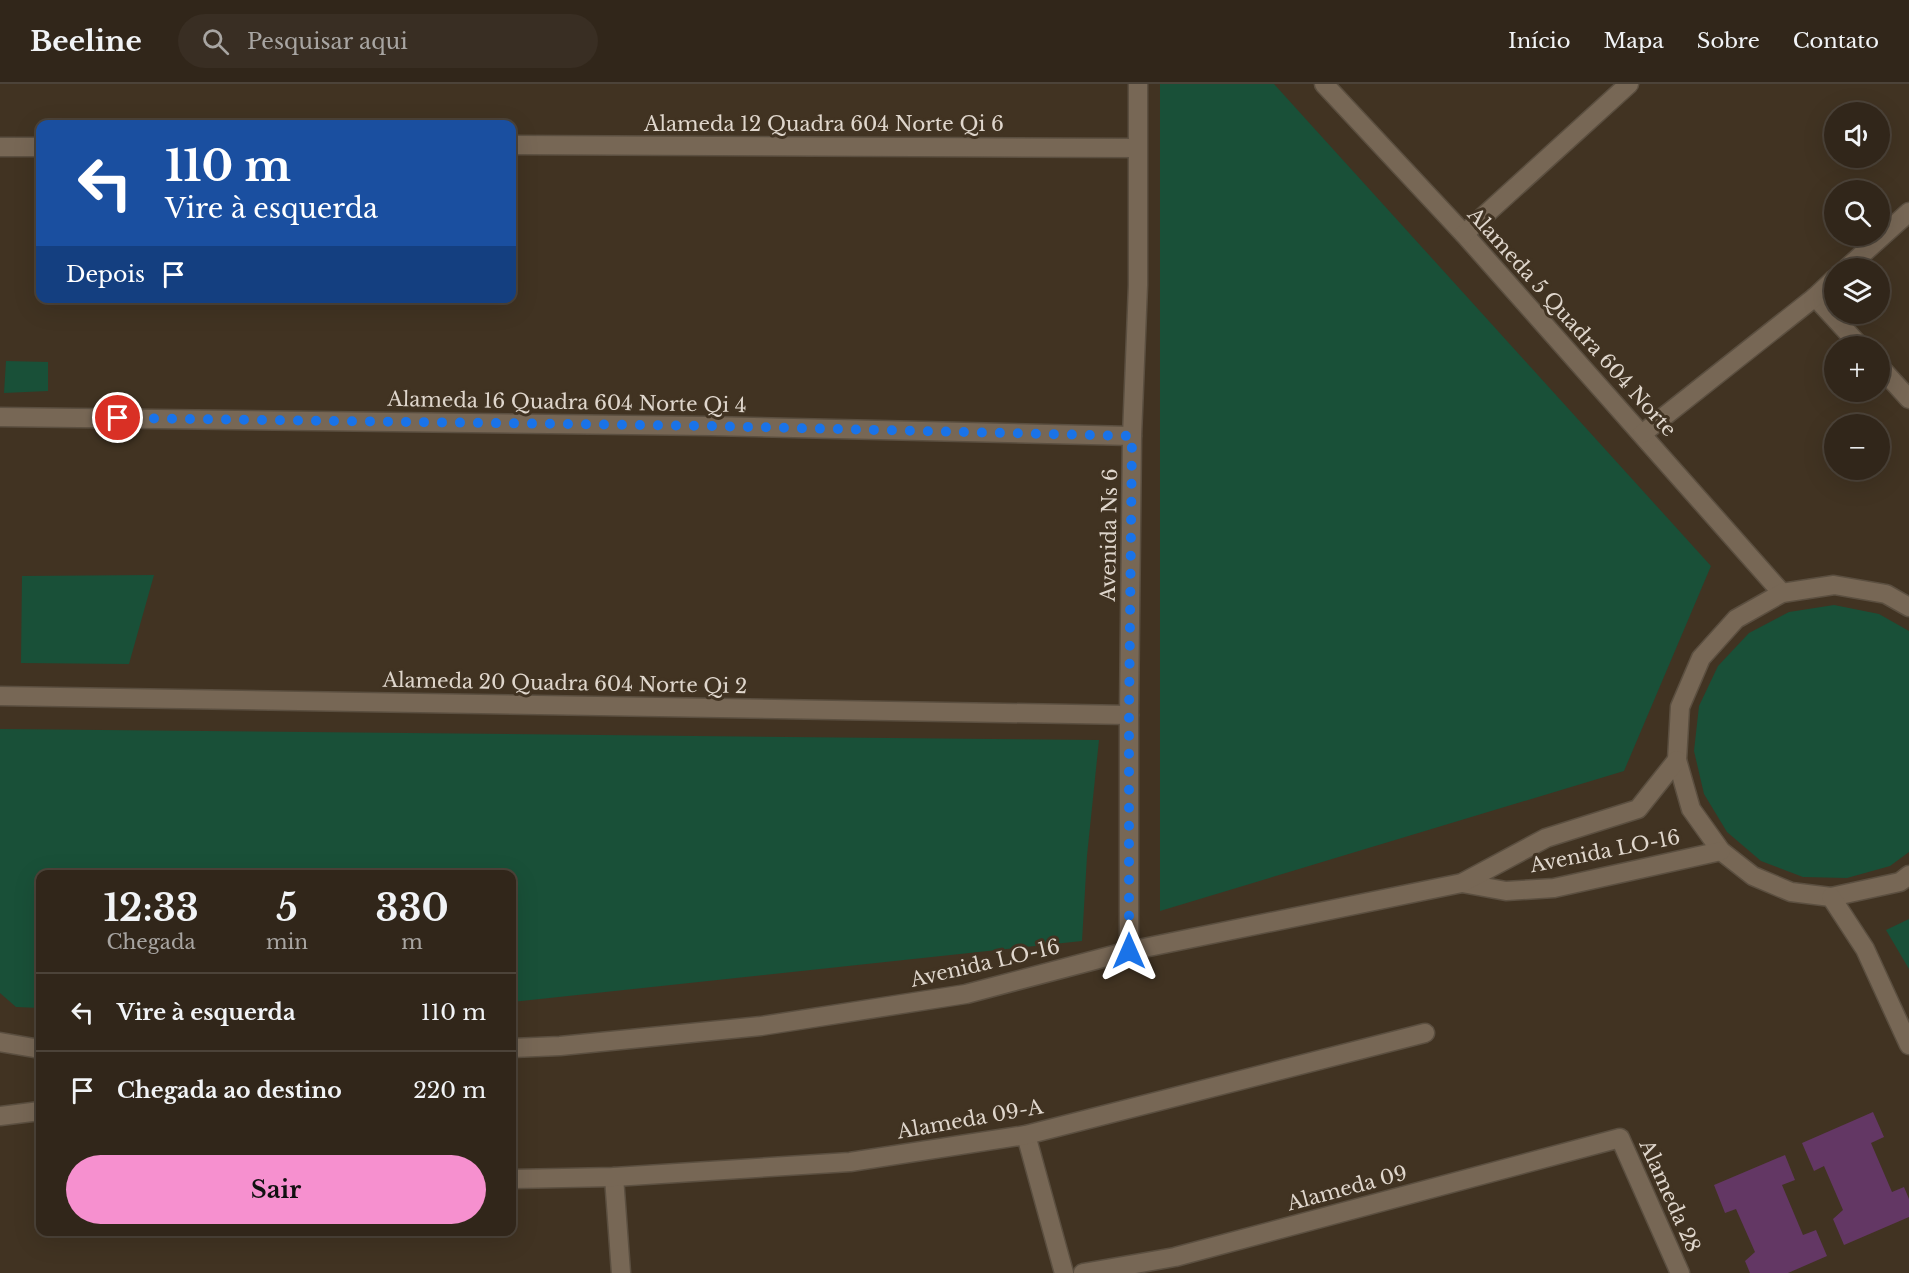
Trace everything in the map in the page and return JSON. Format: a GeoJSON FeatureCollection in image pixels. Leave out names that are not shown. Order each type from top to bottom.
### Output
{"type":"FeatureCollection","features":[{"type":"Feature","properties":{"kind":"street","name":"Avenida Ns 6"},"geometry":{"type":"LineString","coordinates":[[1129,951],[1129,715],[1132,436],[1138,285],[1138,84]]}},
{"type":"Feature","properties":{"kind":"street","name":"Alameda 5 Quadra 604 Norte"},"geometry":{"type":"LineString","coordinates":[[1324,84],[1464,234],[1782,594]]}},
{"type":"Feature","properties":{"kind":"street"},"geometry":{"type":"LineString","coordinates":[[1464,234],[1629,84]]}},
{"type":"Feature","properties":{"kind":"street","name":"Alameda 12 Quadra 604 Norte Qi 6"},"geometry":{"type":"LineString","coordinates":[[516,145],[1137,148]]}},
{"type":"Feature","properties":{"kind":"street"},"geometry":{"type":"LineString","coordinates":[[0,147],[36,147]]}},
{"type":"Feature","properties":{"kind":"street"},"geometry":{"type":"LineString","coordinates":[[1857,258],[1909,212]]}},
{"type":"Feature","properties":{"kind":"street"},"geometry":{"type":"LineString","coordinates":[[1642,435],[1824,288]]}},
{"type":"Feature","properties":{"kind":"street"},"geometry":{"type":"LineString","coordinates":[[1815,297],[1851,336]]}},
{"type":"Feature","properties":{"kind":"street"},"geometry":{"type":"LineString","coordinates":[[1890,378],[1909,399]]}},
{"type":"Feature","properties":{"kind":"street","name":"Alameda 16 Quadra 604 Norte Qi 4"},"geometry":{"type":"LineString","coordinates":[[0,417],[710,426],[1132,436]]}},
{"type":"Feature","properties":{"kind":"street","name":"Avenida LO-16"},"geometry":{"type":"LineString","coordinates":[[1909,607],[1886,594],[1834,585],[1782,594],[1736,619],[1701,658],[1680,707],[1677,760],[1691,809],[1721,851],[1753,876],[1791,892],[1831,897],[1900,882],[1909,874]]}},
{"type":"Feature","properties":{"kind":"street","name":"Alameda 20 Quadra 604 Norte Qi 2"},"geometry":{"type":"LineString","coordinates":[[0,696],[1129,715]]}},
{"type":"Feature","properties":{"kind":"street","name":"Avenida LO-16"},"geometry":{"type":"LineString","coordinates":[[516,1048],[560,1046],[761,1026],[966,994],[1129,951],[1462,883],[1546,838],[1638,809],[1677,760]]}},
{"type":"Feature","properties":{"kind":"street","name":"Avenida LO-16"},"geometry":{"type":"LineString","coordinates":[[1462,883],[1506,891],[1554,888],[1721,851]]}},
{"type":"Feature","properties":{"kind":"street"},"geometry":{"type":"LineString","coordinates":[[1831,897],[1865,949],[1909,1045]]}},
{"type":"Feature","properties":{"kind":"street","name":"Alameda 09-A"},"geometry":{"type":"LineString","coordinates":[[516,1179],[614,1177],[850,1162],[1026,1135],[1425,1033]]}},
{"type":"Feature","properties":{"kind":"street"},"geometry":{"type":"LineString","coordinates":[[0,1042],[36,1047]]}},
{"type":"Feature","properties":{"kind":"street"},"geometry":{"type":"LineString","coordinates":[[0,1116],[36,1112]]}},
{"type":"Feature","properties":{"kind":"street"},"geometry":{"type":"LineString","coordinates":[[1026,1135],[1064,1273]]}},
{"type":"Feature","properties":{"kind":"street","name":"Alameda 09"},"geometry":{"type":"LineString","coordinates":[[1083,1273],[1177,1265],[1620,1138]]}},
{"type":"Feature","properties":{"kind":"street","name":"Alameda 28"},"geometry":{"type":"LineString","coordinates":[[1620,1138],[1680,1273]]}},
{"type":"Feature","properties":{"kind":"street"},"geometry":{"type":"LineString","coordinates":[[614,1177],[621,1273]]}},
{"type":"Feature","properties":{"kind":"green space"},"geometry":{"type":"Polygon","coordinates":[[[1160,84],[1274,84],[1711,566],[1624,771],[1160,911],[1160,84]]]}},
{"type":"Feature","properties":{"kind":"green space"},"geometry":{"type":"Polygon","coordinates":[[[6,361],[48,362],[48,391],[4,393],[6,361]]]}},
{"type":"Feature","properties":{"kind":"green space"},"geometry":{"type":"Polygon","coordinates":[[[154,575],[129,664],[21,663],[22,576],[154,575]]]}},
{"type":"Feature","properties":{"kind":"green space"},"geometry":{"type":"Polygon","coordinates":[[[1834,605],[1879,614],[1909,631],[1909,852],[1890,866],[1847,878],[1803,877],[1761,861],[1727,832],[1704,794],[1694,751],[1699,706],[1718,666],[1749,633],[1789,612],[1834,605]]]}},
{"type":"Feature","properties":{"kind":"green space"},"geometry":{"type":"Polygon","coordinates":[[[0,729],[1099,740],[1087,856],[1082,941],[516,1002],[516,870],[36,870],[36,1008],[16,1007],[0,993],[0,729]]]}},
{"type":"Feature","properties":{"kind":"green space"},"geometry":{"type":"Polygon","coordinates":[[[1909,919],[1909,969],[1886,930],[1909,919]]]}},
{"type":"Feature","properties":{"kind":"building"},"geometry":{"type":"Polygon","coordinates":[[[1873,1112],[1884,1137],[1871,1143],[1892,1192],[1904,1187],[1909,1199],[1909,1217],[1844,1245],[1833,1219],[1843,1210],[1824,1166],[1814,1171],[1802,1143],[1873,1112]]]}},
{"type":"Feature","properties":{"kind":"building"},"geometry":{"type":"Polygon","coordinates":[[[1785,1155],[1795,1180],[1782,1185],[1803,1235],[1816,1230],[1827,1256],[1788,1273],[1750,1273],[1745,1261],[1755,1252],[1736,1209],[1725,1213],[1714,1185],[1785,1155]]]}},
{"type":"Feature","properties":{"kind":"route"},"geometry":{"type":"LineString","coordinates":[[118,418],[710,426],[1132,436],[1129,951]]}}]}
